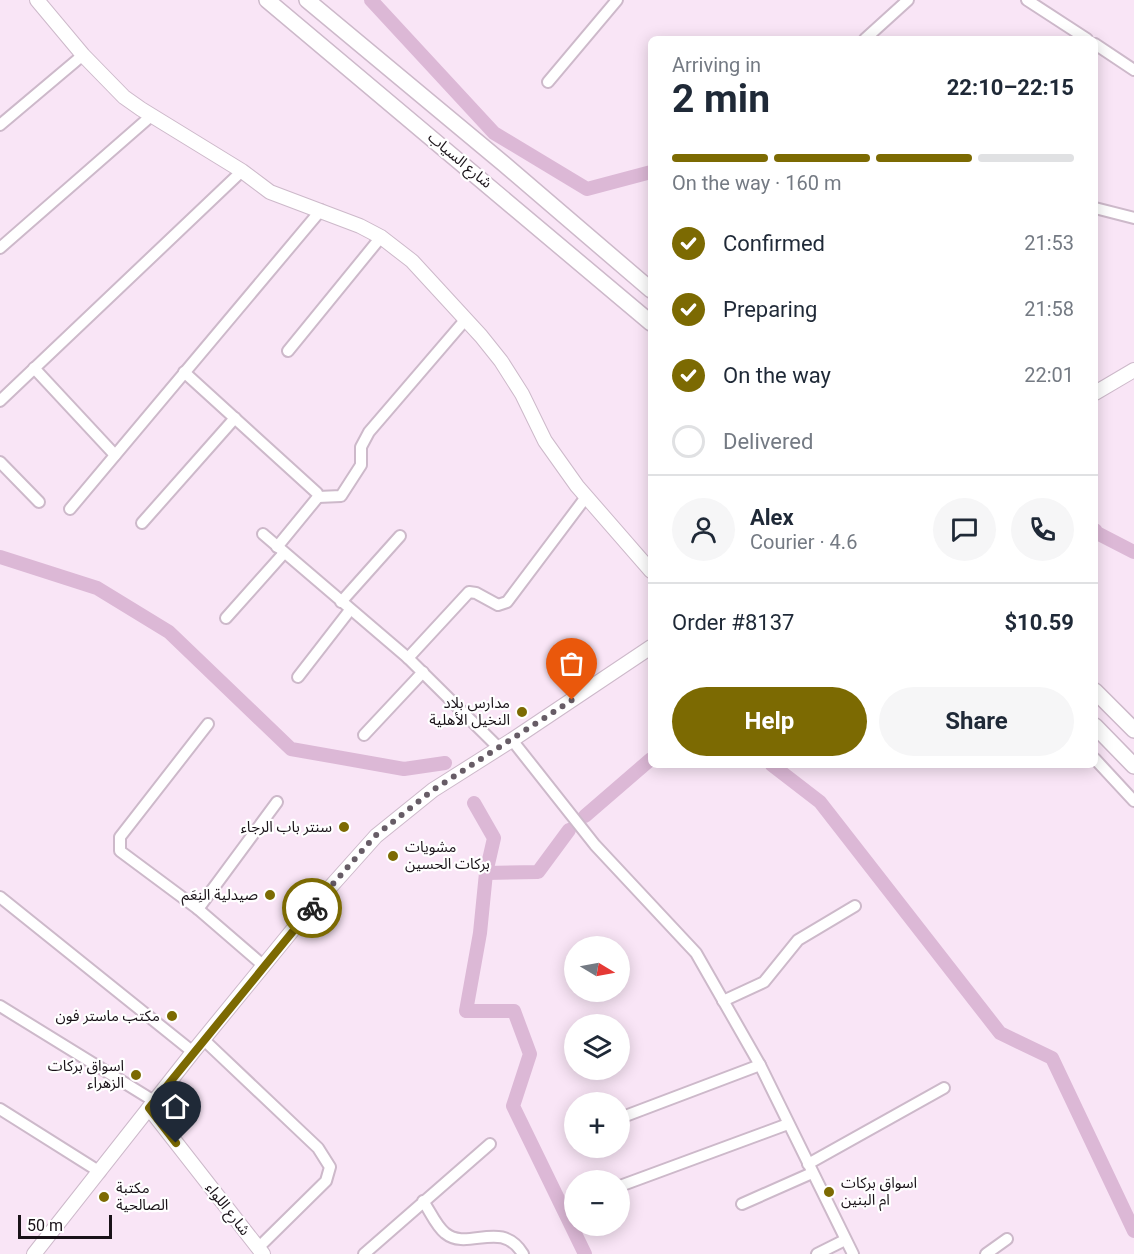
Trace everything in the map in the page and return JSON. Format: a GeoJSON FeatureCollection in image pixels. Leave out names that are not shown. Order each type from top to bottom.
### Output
{"type":"FeatureCollection","features":[{"type":"Feature","properties":{"kind":"main road","name":"شارع السياب"},"geometry":{"type":"LineString","coordinates":[[267,0],[648,319]]}},
{"type":"Feature","properties":{"kind":"main road","name":"شارع السياب"},"geometry":{"type":"LineString","coordinates":[[307,0],[648,287]]}},
{"type":"Feature","properties":{"kind":"main road"},"geometry":{"type":"LineString","coordinates":[[1098,694],[1134,730]]}},
{"type":"Feature","properties":{"kind":"main road"},"geometry":{"type":"LineString","coordinates":[[1098,729],[1134,766]]}},
{"type":"Feature","properties":{"kind":"street"},"geometry":{"type":"LineString","coordinates":[[38,0],[83,55],[124,97],[151,116],[242,171],[270,192],[360,226],[381,237],[412,261],[501,361],[522,394],[545,441],[586,496],[648,567]]}},
{"type":"Feature","properties":{"kind":"street"},"geometry":{"type":"LineString","coordinates":[[548,82],[617,0]]}},
{"type":"Feature","properties":{"kind":"street"},"geometry":{"type":"LineString","coordinates":[[868,36],[908,0]]}},
{"type":"Feature","properties":{"kind":"street"},"geometry":{"type":"LineString","coordinates":[[1027,0],[1082,36]]}},
{"type":"Feature","properties":{"kind":"street"},"geometry":{"type":"LineString","coordinates":[[1098,46],[1134,70]]}},
{"type":"Feature","properties":{"kind":"street"},"geometry":{"type":"LineString","coordinates":[[0,125],[83,55]]}},
{"type":"Feature","properties":{"kind":"street"},"geometry":{"type":"LineString","coordinates":[[0,248],[151,116]]}},
{"type":"Feature","properties":{"kind":"street"},"geometry":{"type":"LineString","coordinates":[[0,401],[242,171]]}},
{"type":"Feature","properties":{"kind":"street"},"geometry":{"type":"LineString","coordinates":[[1098,209],[1134,218]]}},
{"type":"Feature","properties":{"kind":"street"},"geometry":{"type":"LineString","coordinates":[[70,509],[321,210]]}},
{"type":"Feature","properties":{"kind":"street"},"geometry":{"type":"LineString","coordinates":[[288,351],[381,237]]}},
{"type":"Feature","properties":{"kind":"street"},"geometry":{"type":"LineString","coordinates":[[318,497],[341,496],[361,465],[361,447],[369,432],[466,319]]}},
{"type":"Feature","properties":{"kind":"street"},"geometry":{"type":"LineString","coordinates":[[34,368],[115,455]]}},
{"type":"Feature","properties":{"kind":"street"},"geometry":{"type":"LineString","coordinates":[[1098,391],[1134,370]]}},
{"type":"Feature","properties":{"kind":"street"},"geometry":{"type":"LineString","coordinates":[[184,372],[317,493],[318,497]]}},
{"type":"Feature","properties":{"kind":"street"},"geometry":{"type":"LineString","coordinates":[[142,523],[235,418]]}},
{"type":"Feature","properties":{"kind":"street"},"geometry":{"type":"LineString","coordinates":[[0,462],[39,502]]}},
{"type":"Feature","properties":{"kind":"street"},"geometry":{"type":"LineString","coordinates":[[408,658],[469,592],[476,593],[498,605],[507,602],[586,496]]}},
{"type":"Feature","properties":{"kind":"street"},"geometry":{"type":"LineString","coordinates":[[226,618],[281,550],[318,497]]}},
{"type":"Feature","properties":{"kind":"street"},"geometry":{"type":"LineString","coordinates":[[263,534],[408,658],[499,748]]}},
{"type":"Feature","properties":{"kind":"street"},"geometry":{"type":"LineString","coordinates":[[340,602],[400,536]]}},
{"type":"Feature","properties":{"kind":"street"},"geometry":{"type":"LineString","coordinates":[[298,677],[350,610]]}},
{"type":"Feature","properties":{"kind":"street"},"geometry":{"type":"LineString","coordinates":[[34,1254],[193,1052],[300,921],[375,836],[433,790],[648,649]]}},
{"type":"Feature","properties":{"kind":"street"},"geometry":{"type":"LineString","coordinates":[[364,735],[423,672]]}},
{"type":"Feature","properties":{"kind":"street"},"geometry":{"type":"LineString","coordinates":[[208,724],[120,837],[120,851],[198,909],[264,966]]}},
{"type":"Feature","properties":{"kind":"street"},"geometry":{"type":"LineString","coordinates":[[512,740],[595,845],[696,953],[760,1065],[853,1254]]}},
{"type":"Feature","properties":{"kind":"street"},"geometry":{"type":"LineString","coordinates":[[1098,762],[1134,801]]}},
{"type":"Feature","properties":{"kind":"street"},"geometry":{"type":"LineString","coordinates":[[198,909],[277,802]]}},
{"type":"Feature","properties":{"kind":"street"},"geometry":{"type":"LineString","coordinates":[[0,897],[193,1052]]}},
{"type":"Feature","properties":{"kind":"street"},"geometry":{"type":"LineString","coordinates":[[723,1000],[764,982],[798,940],[855,906]]}},
{"type":"Feature","properties":{"kind":"street"},"geometry":{"type":"LineString","coordinates":[[0,1006],[152,1105]]}},
{"type":"Feature","properties":{"kind":"street"},"geometry":{"type":"LineString","coordinates":[[204,1040],[318,1149],[330,1167],[326,1181],[260,1251]]}},
{"type":"Feature","properties":{"kind":"street"},"geometry":{"type":"LineString","coordinates":[[630,1114],[760,1065]]}},
{"type":"Feature","properties":{"kind":"street"},"geometry":{"type":"LineString","coordinates":[[741,1204],[810,1169],[944,1088]]}},
{"type":"Feature","properties":{"kind":"street","name":"شارع اللواء"},"geometry":{"type":"LineString","coordinates":[[152,1105],[260,1251]]}},
{"type":"Feature","properties":{"kind":"street"},"geometry":{"type":"LineString","coordinates":[[0,1109],[100,1172]]}},
{"type":"Feature","properties":{"kind":"street"},"geometry":{"type":"LineString","coordinates":[[630,1182],[788,1124]]}},
{"type":"Feature","properties":{"kind":"street"},"geometry":{"type":"LineString","coordinates":[[364,1254],[489,1144]]}},
{"type":"Feature","properties":{"kind":"street"},"geometry":{"type":"LineString","coordinates":[[423,1201],[445,1233],[462,1239],[503,1237],[517,1245],[523,1254]]}},
{"type":"Feature","properties":{"kind":"street"},"geometry":{"type":"LineString","coordinates":[[986,1254],[1006,1239]]}},
{"type":"Feature","properties":{"kind":"street"},"geometry":{"type":"LineString","coordinates":[[817,1254],[845,1240]]}},
{"type":"Feature","properties":{"kind":"waterway"},"geometry":{"type":"LineString","coordinates":[[371,0],[494,133],[587,189],[648,173]]}},
{"type":"Feature","properties":{"kind":"waterway"},"geometry":{"type":"LineString","coordinates":[[1098,534],[1134,552]]}},
{"type":"Feature","properties":{"kind":"waterway"},"geometry":{"type":"LineString","coordinates":[[0,557],[97,588],[169,632],[291,749],[404,769],[445,763]]}},
{"type":"Feature","properties":{"kind":"waterway"},"geometry":{"type":"LineString","coordinates":[[585,816],[648,762]]}},
{"type":"Feature","properties":{"kind":"waterway"},"geometry":{"type":"LineString","coordinates":[[776,768],[820,802],[1000,1033],[1052,1058],[1134,1231]]}},
{"type":"Feature","properties":{"kind":"waterway"},"geometry":{"type":"LineString","coordinates":[[474,803],[494,838],[486,873],[480,933],[466,1011],[514,1011],[530,1054],[513,1106],[585,1254]]}},
{"type":"Feature","properties":{"kind":"waterway"},"geometry":{"type":"LineString","coordinates":[[486,873],[538,872],[569,830]]}},
{"type":"Feature","properties":{"kind":"way so far"},"geometry":{"type":"LineString","coordinates":[[312,908],[375,836],[433,790],[572,700]]}},
{"type":"Feature","properties":{"kind":"place","name":"مدارس بلاد النخيل الأهلية"},"geometry":{"type":"Point","coordinates":[522,712]}},
{"type":"Feature","properties":{"kind":"place","name":"سنتر باب الرجاء"},"geometry":{"type":"Point","coordinates":[344,827]}},
{"type":"Feature","properties":{"kind":"place","name":"مشويات بركات الحسين"},"geometry":{"type":"Point","coordinates":[393,856]}},
{"type":"Feature","properties":{"kind":"place","name":"صيدلية النِعَم"},"geometry":{"type":"Point","coordinates":[270,895]}},
{"type":"Feature","properties":{"kind":"place","name":"مكتب ماستر فون"},"geometry":{"type":"Point","coordinates":[172,1016]}},
{"type":"Feature","properties":{"kind":"place","name":"اسواق بركات الزهراء"},"geometry":{"type":"Point","coordinates":[136,1075]}},
{"type":"Feature","properties":{"kind":"place","name":"اسواق بركات ام البنين"},"geometry":{"type":"Point","coordinates":[829,1192]}},
{"type":"Feature","properties":{"kind":"place","name":"مكتبة الصالحية"},"geometry":{"type":"Point","coordinates":[104,1197]}},
{"type":"Feature","properties":{"kind":"route"},"geometry":{"type":"LineString","coordinates":[[176,1143],[149,1108],[312,908]]}}]}
